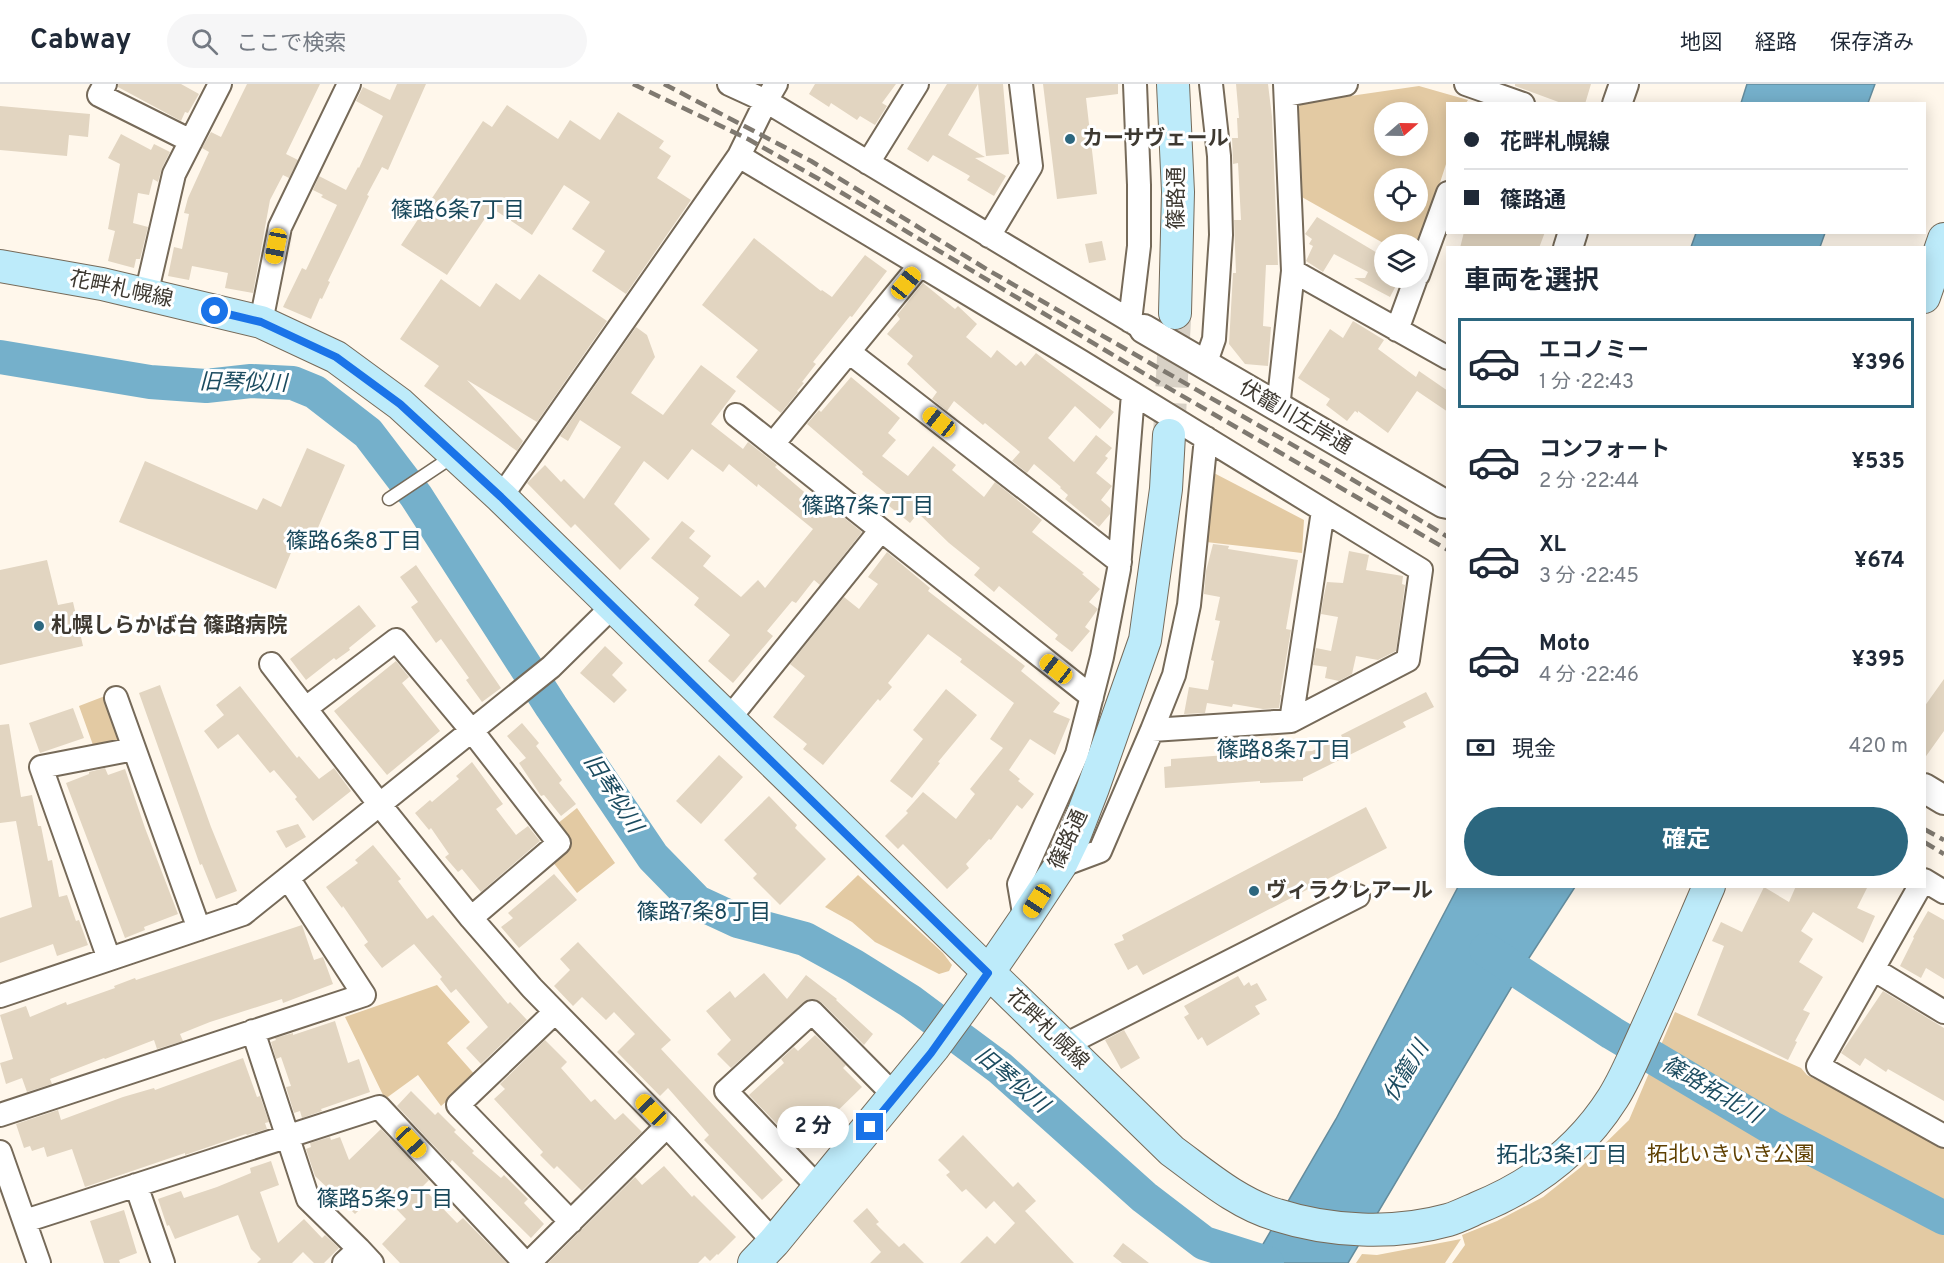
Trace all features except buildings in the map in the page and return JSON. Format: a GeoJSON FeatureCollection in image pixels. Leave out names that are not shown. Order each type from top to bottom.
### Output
{"type":"FeatureCollection","features":[{"type":"Feature","properties":{"kind":"main road","name":"篠路通"},"geometry":{"type":"LineString","coordinates":[[1173,84],[1178,192],[1175,313]]}},
{"type":"Feature","properties":{"kind":"main road"},"geometry":{"type":"LineString","coordinates":[[1926,291],[1944,239]]}},
{"type":"Feature","properties":{"kind":"main road","name":"花畔札幌線"},"geometry":{"type":"LineString","coordinates":[[0,266],[102,284],[261,322],[336,357],[400,404],[501,497],[1173,1151],[1215,1183],[1251,1205],[1276,1215],[1303,1222],[1342,1227],[1401,1228],[1449,1220],[1509,1195],[1538,1176],[1570,1151],[1596,1122],[1614,1097],[1651,1019],[1707,888]]}},
{"type":"Feature","properties":{"kind":"main road","name":"篠路通"},"geometry":{"type":"LineString","coordinates":[[764,1253],[896,1096],[934,1047],[988,973],[1060,866],[1093,788],[1145,640],[1166,489],[1169,435]]}},
{"type":"Feature","properties":{"kind":"street"},"geometry":{"type":"LineString","coordinates":[[105,84],[99,95],[191,141]]}},
{"type":"Feature","properties":{"kind":"street"},"geometry":{"type":"LineString","coordinates":[[146,295],[174,174],[220,84]]}},
{"type":"Feature","properties":{"kind":"street"},"geometry":{"type":"LineString","coordinates":[[261,322],[279,227],[349,84]]}},
{"type":"Feature","properties":{"kind":"street"},"geometry":{"type":"LineString","coordinates":[[729,84],[771,93],[868,163],[1137,325],[1139,184],[1135,84]]}},
{"type":"Feature","properties":{"kind":"street"},"geometry":{"type":"LineString","coordinates":[[868,163],[917,84]]}},
{"type":"Feature","properties":{"kind":"street"},"geometry":{"type":"LineString","coordinates":[[989,236],[1031,166],[1021,84]]}},
{"type":"Feature","properties":{"kind":"street"},"geometry":{"type":"LineString","coordinates":[[1205,365],[1214,339],[1221,235],[1219,156],[1211,84]]}},
{"type":"Feature","properties":{"kind":"street"},"geometry":{"type":"LineString","coordinates":[[1278,408],[1293,271],[1286,89],[1346,84]]}},
{"type":"Feature","properties":{"kind":"street"},"geometry":{"type":"LineString","coordinates":[[1618,102],[1624,84]]}},
{"type":"Feature","properties":{"kind":"street"},"geometry":{"type":"LineString","coordinates":[[1480,90],[1517,102]]}},
{"type":"Feature","properties":{"kind":"street"},"geometry":{"type":"LineString","coordinates":[[501,497],[739,156],[771,93]]}},
{"type":"Feature","properties":{"kind":"street"},"geometry":{"type":"LineString","coordinates":[[739,156],[1421,570],[1408,660],[1291,721],[1152,730]]}},
{"type":"Feature","properties":{"kind":"street"},"geometry":{"type":"LineString","coordinates":[[1428,247],[1446,198]]}},
{"type":"Feature","properties":{"kind":"street"},"geometry":{"type":"LineString","coordinates":[[773,444],[920,265]]}},
{"type":"Feature","properties":{"kind":"street"},"geometry":{"type":"LineString","coordinates":[[1293,271],[1446,357]]}},
{"type":"Feature","properties":{"kind":"street"},"geometry":{"type":"LineString","coordinates":[[1397,330],[1413,288]]}},
{"type":"Feature","properties":{"kind":"street","name":"伏籠川左岸通"},"geometry":{"type":"LineString","coordinates":[[1137,325],[1446,504]]}},
{"type":"Feature","properties":{"kind":"street"},"geometry":{"type":"LineString","coordinates":[[849,352],[1120,562]]}},
{"type":"Feature","properties":{"kind":"street"},"geometry":{"type":"LineString","coordinates":[[1025,919],[1018,884],[1077,754],[1102,657],[1120,562],[1133,394]]}},
{"type":"Feature","properties":{"kind":"street"},"geometry":{"type":"LineString","coordinates":[[736,415],[1092,697]]}},
{"type":"Feature","properties":{"kind":"street"},"geometry":{"type":"LineString","coordinates":[[1060,866],[1100,851],[1174,675],[1189,605],[1206,438]]}},
{"type":"Feature","properties":{"kind":"street"},"geometry":{"type":"LineString","coordinates":[[1291,721],[1323,511]]}},
{"type":"Feature","properties":{"kind":"street"},"geometry":{"type":"LineString","coordinates":[[728,720],[881,530]]}},
{"type":"Feature","properties":{"kind":"street"},"geometry":{"type":"LineString","coordinates":[[0,996],[243,914],[551,667],[613,606]]}},
{"type":"Feature","properties":{"kind":"street"},"geometry":{"type":"LineString","coordinates":[[306,708],[396,640],[472,731],[559,843],[471,918]]}},
{"type":"Feature","properties":{"kind":"street"},"geometry":{"type":"LineString","coordinates":[[271,663],[380,805],[471,918],[532,988],[667,1126],[764,1253]]}},
{"type":"Feature","properties":{"kind":"street"},"geometry":{"type":"LineString","coordinates":[[116,698],[199,928]]}},
{"type":"Feature","properties":{"kind":"street"},"geometry":{"type":"LineString","coordinates":[[109,959],[41,767],[134,749]]}},
{"type":"Feature","properties":{"kind":"street"},"geometry":{"type":"LineString","coordinates":[[1926,789],[1944,800]]}},
{"type":"Feature","properties":{"kind":"street"},"geometry":{"type":"LineString","coordinates":[[0,1115],[364,995],[288,878]]}},
{"type":"Feature","properties":{"kind":"street"},"geometry":{"type":"LineString","coordinates":[[1926,881],[1944,892]]}},
{"type":"Feature","properties":{"kind":"street"},"geometry":{"type":"LineString","coordinates":[[1919,888],[1818,1066],[1944,1136]]}},
{"type":"Feature","properties":{"kind":"street"},"geometry":{"type":"LineString","coordinates":[[1063,1046],[1358,896]]}},
{"type":"Feature","properties":{"kind":"street"},"geometry":{"type":"LineString","coordinates":[[1874,969],[1944,1012]]}},
{"type":"Feature","properties":{"kind":"street"},"geometry":{"type":"LineString","coordinates":[[555,1012],[458,1105],[571,1222]]}},
{"type":"Feature","properties":{"kind":"street"},"geometry":{"type":"LineString","coordinates":[[819,1188],[726,1091],[812,1012],[896,1096]]}},
{"type":"Feature","properties":{"kind":"street"},"geometry":{"type":"LineString","coordinates":[[253,1031],[309,1199],[358,1258]]}},
{"type":"Feature","properties":{"kind":"street"},"geometry":{"type":"LineString","coordinates":[[25,1221],[379,1107],[527,1263],[667,1126]]}},
{"type":"Feature","properties":{"kind":"street"},"geometry":{"type":"LineString","coordinates":[[0,1152],[39,1263]]}},
{"type":"Feature","properties":{"kind":"street"},"geometry":{"type":"LineString","coordinates":[[136,1185],[163,1263]]}},
{"type":"Feature","properties":{"kind":"lane"},"geometry":{"type":"LineString","coordinates":[[389,499],[455,454]]}},
{"type":"Feature","properties":{"kind":"green space"},"geometry":{"type":"Polygon","coordinates":[[[1419,86],[1468,100],[1467,102],[1446,102],[1446,164],[1428,220],[1428,168],[1374,168],[1374,222],[1427,222],[1423,234],[1374,234],[1374,238],[1300,196],[1295,111],[1302,103],[1419,86]]]}},
{"type":"Feature","properties":{"kind":"green space"},"geometry":{"type":"Polygon","coordinates":[[[1212,472],[1304,520],[1302,553],[1206,542],[1212,472]]]}},
{"type":"Feature","properties":{"kind":"green space"},"geometry":{"type":"Polygon","coordinates":[[[105,696],[121,739],[93,745],[79,706],[105,696]]]}},
{"type":"Feature","properties":{"kind":"green space"},"geometry":{"type":"Polygon","coordinates":[[[577,808],[615,863],[577,893],[552,861],[571,845],[557,824],[577,808]]]}},
{"type":"Feature","properties":{"kind":"green space"},"geometry":{"type":"Polygon","coordinates":[[[858,875],[943,953],[952,965],[949,971],[939,974],[875,942],[852,922],[825,907],[858,875]]]}},
{"type":"Feature","properties":{"kind":"green space"},"geometry":{"type":"Polygon","coordinates":[[[437,985],[470,1022],[447,1043],[476,1076],[441,1106],[418,1075],[385,1099],[345,1017],[437,985]]]}},
{"type":"Feature","properties":{"kind":"green space","name":"拓北いきいき公園"},"geometry":{"type":"Polygon","coordinates":[[[1675,1012],[1801,1068],[1807,1075],[1944,1145],[1944,1263],[1452,1263],[1465,1245],[1462,1235],[1497,1221],[1543,1197],[1581,1167],[1629,1120],[1675,1012]]]}},
{"type":"Feature","properties":{"kind":"green space"},"geometry":{"type":"Polygon","coordinates":[[[1461,1239],[1445,1263],[1356,1263],[1362,1254],[1377,1255],[1461,1239]]]}},
{"type":"Feature","properties":{"kind":"water"},"geometry":{"type":"Polygon","coordinates":[[[1747,84],[1875,84],[1868,102],[1741,102],[1747,84]]]}},
{"type":"Feature","properties":{"kind":"water"},"geometry":{"type":"Polygon","coordinates":[[[1695,234],[1825,234],[1820,246],[1691,246],[1695,234]]]}},
{"type":"Feature","properties":{"kind":"water","name":"伏籠川"},"geometry":{"type":"Polygon","coordinates":[[[1457,888],[1574,888],[1527,961],[1348,1263],[1252,1263],[1336,1119],[1457,888]]]}},
{"type":"Feature","properties":{"kind":"waterway","name":"旧琴似川"},"geometry":{"type":"LineString","coordinates":[[0,357],[150,382],[206,386],[251,381],[293,383],[315,392],[368,433],[416,496],[551,706],[653,857],[697,902],[738,921],[805,939],[910,1001],[1000,1068],[1144,1197],[1204,1243],[1267,1263]]}},
{"type":"Feature","properties":{"kind":"waterway","name":"篠路拓北川"},"geometry":{"type":"LineString","coordinates":[[1486,950],[1612,1033],[1772,1128],[1944,1218]]}},
{"type":"Feature","properties":{"kind":"tunnel"},"geometry":{"type":"LineString","coordinates":[[1169,435],[1175,319]]}},
{"type":"Feature","properties":{"kind":"railway"},"geometry":{"type":"LineString","coordinates":[[633,84],[748,139],[817,178],[1160,383],[1446,549]]}},
{"type":"Feature","properties":{"kind":"railway"},"geometry":{"type":"LineString","coordinates":[[664,84],[811,161],[988,270],[1338,471],[1446,536]]}},
{"type":"Feature","properties":{"kind":"railway"},"geometry":{"type":"LineString","coordinates":[[1926,830],[1944,840]]}},
{"type":"Feature","properties":{"kind":"railway"},"geometry":{"type":"LineString","coordinates":[[1926,843],[1944,854]]}},
{"type":"Feature","properties":{"kind":"place","name":"カーサヴェール"},"geometry":{"type":"Point","coordinates":[1070,139]}},
{"type":"Feature","properties":{"kind":"place","name":"札幌しらかば台 篠路病院"},"geometry":{"type":"Point","coordinates":[39,626]}},
{"type":"Feature","properties":{"kind":"place","name":"ヴィラクレアール"},"geometry":{"type":"Point","coordinates":[1254,891]}},
{"type":"Feature","properties":{"kind":"district","name":"篠路6条7丁目"},"geometry":{"type":"Point","coordinates":[458,211]}},
{"type":"Feature","properties":{"kind":"district","name":"篠路7条7丁目"},"geometry":{"type":"Point","coordinates":[868,507]}},
{"type":"Feature","properties":{"kind":"district","name":"篠路6条8丁目"},"geometry":{"type":"Point","coordinates":[354,542]}},
{"type":"Feature","properties":{"kind":"district","name":"篠路8条7丁目"},"geometry":{"type":"Point","coordinates":[1284,751]}},
{"type":"Feature","properties":{"kind":"district","name":"篠路7条8丁目"},"geometry":{"type":"Point","coordinates":[704,913]}},
{"type":"Feature","properties":{"kind":"district","name":"拓北3条1丁目"},"geometry":{"type":"Point","coordinates":[1562,1156]}},
{"type":"Feature","properties":{"kind":"district","name":"篠路5条9丁目"},"geometry":{"type":"Point","coordinates":[385,1200]}},
{"type":"Feature","properties":{"kind":"route"},"geometry":{"type":"LineString","coordinates":[[215,311],[261,322],[336,357],[400,404],[501,497],[988,973],[931,1053],[870,1127]]}}]}
